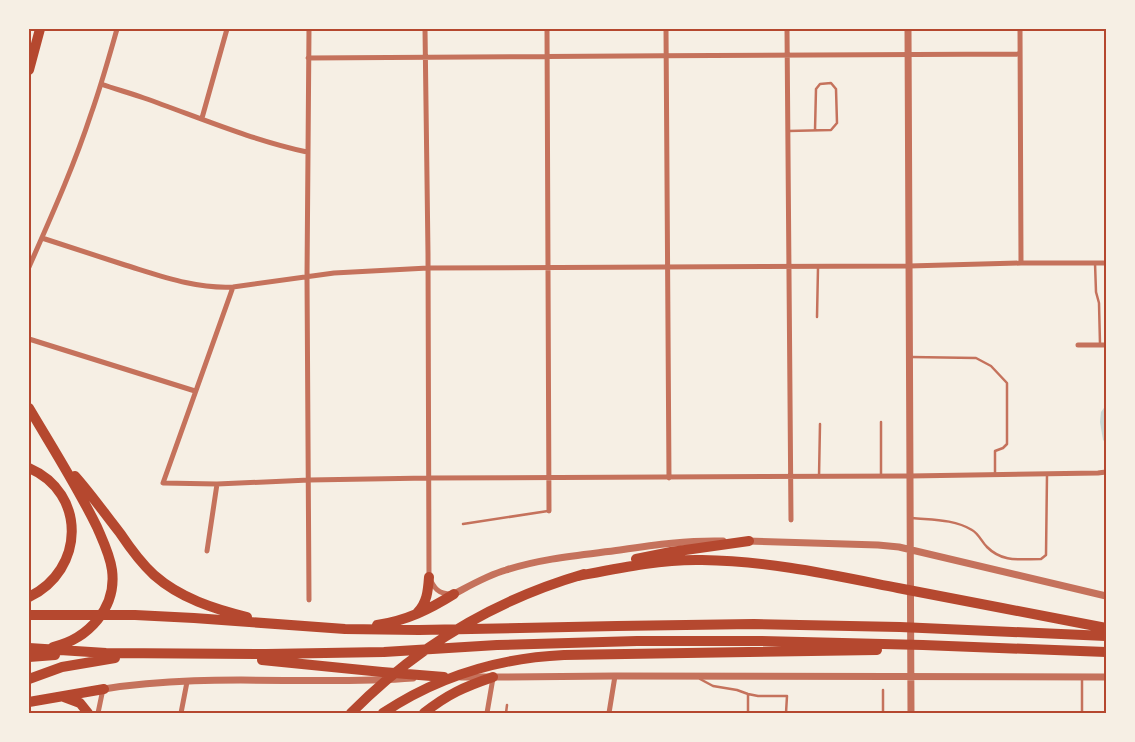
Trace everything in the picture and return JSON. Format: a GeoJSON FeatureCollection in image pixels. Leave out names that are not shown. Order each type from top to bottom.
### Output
{"type":"FeatureCollection","features":[{"type":"Feature","properties":{"kind":"highway"},"geometry":{"type":"LineString","coordinates":[[29,70],[40,29]]}},
{"type":"Feature","properties":{"kind":"highway"},"geometry":{"type":"LineString","coordinates":[[29,401],[40,427]]}},
{"type":"Feature","properties":{"kind":"highway"},"geometry":{"type":"LineString","coordinates":[[29,408],[75,486],[99,532],[111,563],[112,584],[109,600],[99,620],[87,632],[60,646],[30,651]]}},
{"type":"Feature","properties":{"kind":"highway"},"geometry":{"type":"LineString","coordinates":[[57,456],[88,491],[137,557],[159,579],[178,592],[208,606],[278,624]]}},
{"type":"Feature","properties":{"kind":"highway"},"geometry":{"type":"LineString","coordinates":[[29,468],[47,479],[60,493],[68,511],[72,530],[70,548],[61,570],[49,584],[29,597]]}},
{"type":"Feature","properties":{"kind":"highway"},"geometry":{"type":"LineString","coordinates":[[351,713],[407,663],[454,630],[493,609],[538,590],[630,560],[749,541]]}},
{"type":"Feature","properties":{"kind":"highway"},"geometry":{"type":"LineString","coordinates":[[578,576],[634,565],[679,560],[745,562],[800,568],[1106,628]]}},
{"type":"Feature","properties":{"kind":"highway"},"geometry":{"type":"LineString","coordinates":[[415,615],[426,601],[429,577]]}},
{"type":"Feature","properties":{"kind":"highway"},"geometry":{"type":"LineString","coordinates":[[345,629],[391,622],[415,615],[437,605],[454,594]]}},
{"type":"Feature","properties":{"kind":"highway"},"geometry":{"type":"LineString","coordinates":[[29,615],[135,615],[345,629],[439,630],[737,624],[900,627],[1106,636]]}},
{"type":"Feature","properties":{"kind":"highway"},"geometry":{"type":"LineString","coordinates":[[30,651],[274,654],[384,652],[637,641],[760,641],[900,647]]}},
{"type":"Feature","properties":{"kind":"highway"},"geometry":{"type":"LineString","coordinates":[[383,713],[420,691],[475,669],[522,659],[564,655],[900,647],[1106,652]]}},
{"type":"Feature","properties":{"kind":"highway"},"geometry":{"type":"LineString","coordinates":[[29,679],[71,665],[150,653]]}},
{"type":"Feature","properties":{"kind":"highway"},"geometry":{"type":"LineString","coordinates":[[202,653],[444,677]]}},
{"type":"Feature","properties":{"kind":"highway"},"geometry":{"type":"LineString","coordinates":[[424,713],[452,693],[493,677]]}},
{"type":"Feature","properties":{"kind":"highway"},"geometry":{"type":"LineString","coordinates":[[29,702],[104,689]]}},
{"type":"Feature","properties":{"kind":"highway"},"geometry":{"type":"LineString","coordinates":[[61,696],[80,703],[88,713]]}},
{"type":"Feature","properties":{"kind":"street"},"geometry":{"type":"LineString","coordinates":[[29,267],[66,180],[91,114],[117,29]]}},
{"type":"Feature","properties":{"kind":"street"},"geometry":{"type":"LineString","coordinates":[[202,118],[227,29]]}},
{"type":"Feature","properties":{"kind":"street"},"geometry":{"type":"LineString","coordinates":[[309,29],[307,152],[309,600]]}},
{"type":"Feature","properties":{"kind":"street"},"geometry":{"type":"LineString","coordinates":[[425,29],[429,577],[438,592],[454,594],[477,581],[505,570],[537,561],[678,542],[749,541],[889,546],[1106,596]]}},
{"type":"Feature","properties":{"kind":"street"},"geometry":{"type":"LineString","coordinates":[[547,29],[549,511]]}},
{"type":"Feature","properties":{"kind":"street"},"geometry":{"type":"LineString","coordinates":[[666,29],[669,478]]}},
{"type":"Feature","properties":{"kind":"street"},"geometry":{"type":"LineString","coordinates":[[787,29],[790,266],[790,520]]}},
{"type":"Feature","properties":{"kind":"street"},"geometry":{"type":"LineString","coordinates":[[908,29],[912,713]]}},
{"type":"Feature","properties":{"kind":"street"},"geometry":{"type":"LineString","coordinates":[[1020,29],[1020,263]]}},
{"type":"Feature","properties":{"kind":"street"},"geometry":{"type":"LineString","coordinates":[[308,58],[1020,54]]}},
{"type":"Feature","properties":{"kind":"street"},"geometry":{"type":"LineString","coordinates":[[100,84],[202,118],[242,134],[307,152]]}},
{"type":"Feature","properties":{"kind":"street"},"geometry":{"type":"LineString","coordinates":[[42,238],[176,280],[206,287],[233,287],[334,273],[428,268],[909,266],[1106,263]]}},
{"type":"Feature","properties":{"kind":"street"},"geometry":{"type":"LineString","coordinates":[[233,287],[163,483],[217,484],[429,478],[819,477],[1106,472]]}},
{"type":"Feature","properties":{"kind":"street"},"geometry":{"type":"LineString","coordinates":[[29,339],[195,391]]}},
{"type":"Feature","properties":{"kind":"street"},"geometry":{"type":"LineString","coordinates":[[1078,345],[1103,345]]}},
{"type":"Feature","properties":{"kind":"street"},"geometry":{"type":"LineString","coordinates":[[207,551],[217,484]]}},
{"type":"Feature","properties":{"kind":"street"},"geometry":{"type":"LineString","coordinates":[[609,713],[615,676]]}},
{"type":"Feature","properties":{"kind":"street"},"geometry":{"type":"LineString","coordinates":[[98,713],[104,689],[136,685],[224,680],[360,681],[444,677],[615,676],[1106,677]]}},
{"type":"Feature","properties":{"kind":"street"},"geometry":{"type":"LineString","coordinates":[[487,713],[493,677]]}},
{"type":"Feature","properties":{"kind":"street"},"geometry":{"type":"LineString","coordinates":[[181,713],[187,682]]}},
{"type":"Feature","properties":{"kind":"lane"},"geometry":{"type":"LineString","coordinates":[[788,131],[831,130],[837,124],[836,89],[831,83],[820,84],[816,89],[816,130]]}},
{"type":"Feature","properties":{"kind":"lane"},"geometry":{"type":"LineString","coordinates":[[1095,263],[1096,292],[1099,303],[1103,345]]}},
{"type":"Feature","properties":{"kind":"lane"},"geometry":{"type":"LineString","coordinates":[[817,317],[818,266]]}},
{"type":"Feature","properties":{"kind":"lane"},"geometry":{"type":"LineString","coordinates":[[910,357],[976,358],[991,366],[1008,383],[1007,444],[995,451],[995,475]]}},
{"type":"Feature","properties":{"kind":"lane"},"geometry":{"type":"LineString","coordinates":[[881,422],[881,476]]}},
{"type":"Feature","properties":{"kind":"lane"},"geometry":{"type":"LineString","coordinates":[[819,477],[820,424]]}},
{"type":"Feature","properties":{"kind":"lane"},"geometry":{"type":"LineString","coordinates":[[910,518],[947,520],[973,530],[994,554],[1005,559],[1041,559],[1046,555],[1047,474]]}},
{"type":"Feature","properties":{"kind":"lane"},"geometry":{"type":"LineString","coordinates":[[463,524],[549,511]]}},
{"type":"Feature","properties":{"kind":"lane"},"geometry":{"type":"LineString","coordinates":[[695,676],[713,686],[748,694],[786,696],[786,713]]}},
{"type":"Feature","properties":{"kind":"lane"},"geometry":{"type":"LineString","coordinates":[[1082,677],[1082,713]]}},
{"type":"Feature","properties":{"kind":"lane"},"geometry":{"type":"LineString","coordinates":[[883,690],[883,713]]}},
{"type":"Feature","properties":{"kind":"lane"},"geometry":{"type":"LineString","coordinates":[[748,694],[748,713]]}},
{"type":"Feature","properties":{"kind":"lane"},"geometry":{"type":"LineString","coordinates":[[506,713],[507,705]]}},
{"type":"Feature","properties":{"kind":"shaded area"},"geometry":{"type":"Polygon","coordinates":[[[1106,405],[1106,443],[1103,440],[1100,422],[1101,412],[1106,405]]]}}]}
